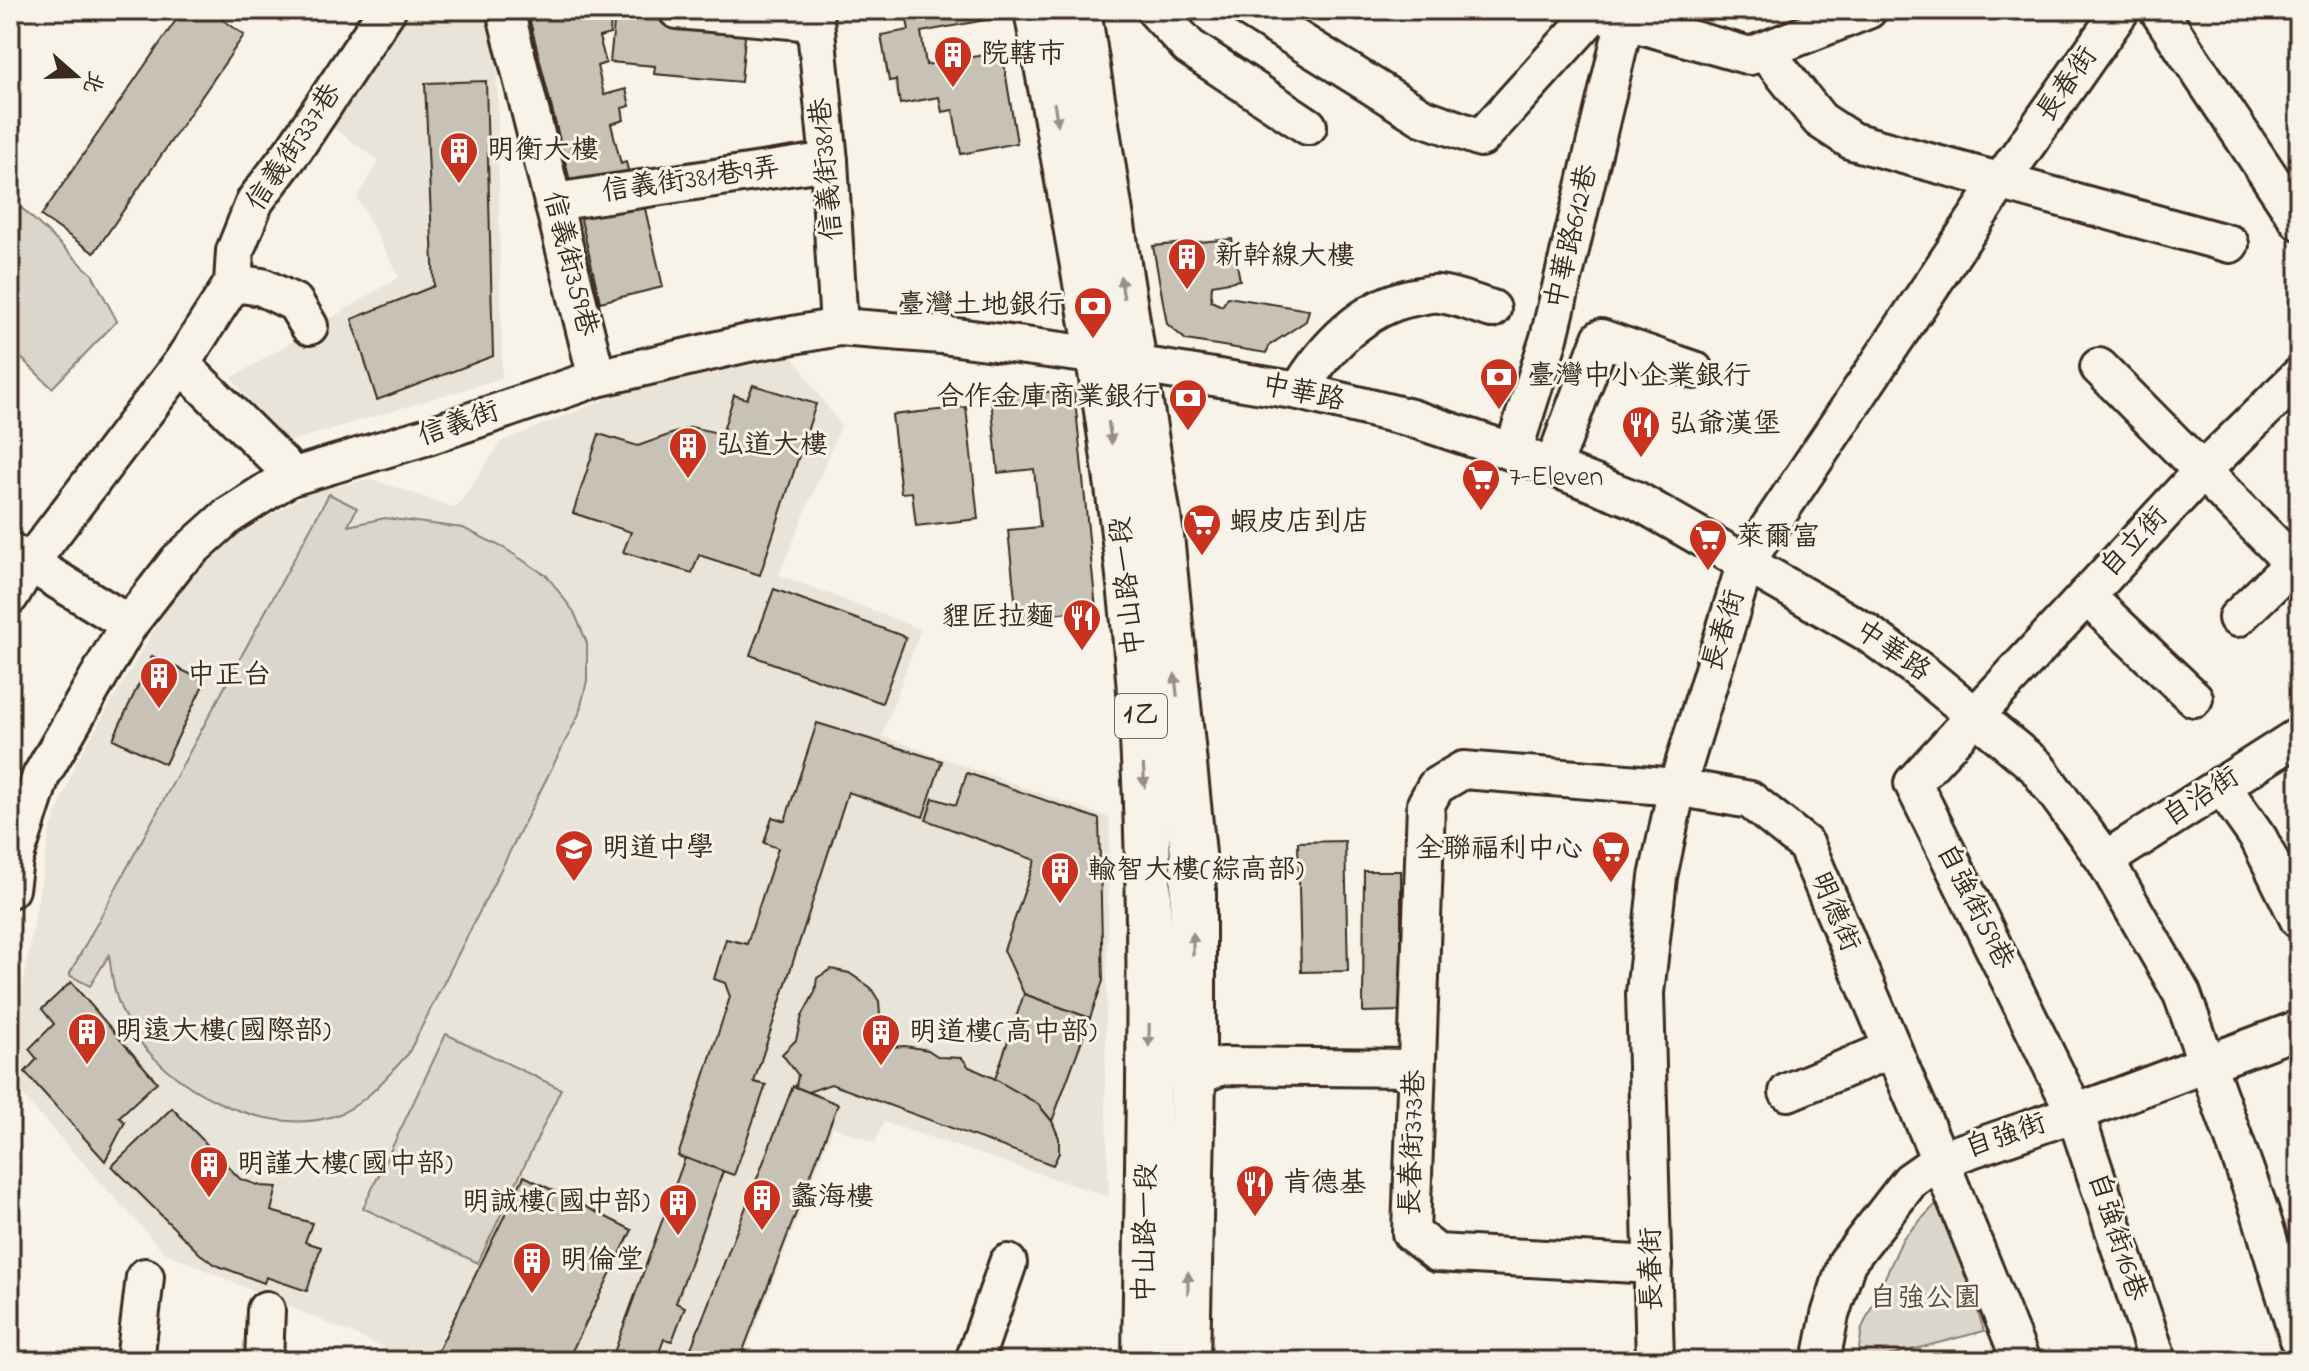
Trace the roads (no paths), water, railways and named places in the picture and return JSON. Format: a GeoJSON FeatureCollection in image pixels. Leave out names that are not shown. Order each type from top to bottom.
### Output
{"type":"FeatureCollection","features":[{"type":"Feature","properties":{"kind":"main road","name":"中山路一段"},"geometry":{"type":"LineString","coordinates":[[1037,10],[1116,360],[1161,536],[1193,854],[1193,1078],[1187,1361]]}},
{"type":"Feature","properties":{"kind":"main road","name":"中山路一段"},"geometry":{"type":"LineString","coordinates":[[1078,10],[1116,360],[1125,538],[1139,677],[1149,849],[1145,1361]]}},
{"type":"Feature","properties":{"kind":"street","name":"信義街337巷"},"geometry":{"type":"LineString","coordinates":[[10,596],[19,558],[181,364],[233,283],[235,251],[255,201],[295,148],[387,10]]}},
{"type":"Feature","properties":{"kind":"street","name":"信義街359巷"},"geometry":{"type":"LineString","coordinates":[[505,10],[597,378]]}},
{"type":"Feature","properties":{"kind":"street"},"geometry":{"type":"LineString","coordinates":[[677,10],[814,16]]}},
{"type":"Feature","properties":{"kind":"street"},"geometry":{"type":"LineString","coordinates":[[1155,10],[1189,47],[1308,126]]}},
{"type":"Feature","properties":{"kind":"street"},"geometry":{"type":"LineString","coordinates":[[1250,10],[1422,117],[1481,138],[1595,12],[1750,56],[1868,10]]}},
{"type":"Feature","properties":{"kind":"street","name":"長春街"},"geometry":{"type":"LineString","coordinates":[[1655,1361],[1645,993],[1658,877],[1677,787],[1746,562],[2001,181],[2121,10]]}},
{"type":"Feature","properties":{"kind":"street"},"geometry":{"type":"LineString","coordinates":[[2158,10],[2299,221]]}},
{"type":"Feature","properties":{"kind":"street","name":"信義街381巷"},"geometry":{"type":"LineString","coordinates":[[814,16],[829,161],[839,327]]}},
{"type":"Feature","properties":{"kind":"street","name":"中華路612巷"},"geometry":{"type":"LineString","coordinates":[[1513,452],[1549,338],[1625,19]]}},
{"type":"Feature","properties":{"kind":"street"},"geometry":{"type":"LineString","coordinates":[[1765,51],[1820,120],[1852,141],[2230,244]]}},
{"type":"Feature","properties":{"kind":"street","name":"信義街381巷9弄"},"geometry":{"type":"LineString","coordinates":[[554,202],[829,161]]}},
{"type":"Feature","properties":{"kind":"street"},"geometry":{"type":"LineString","coordinates":[[233,283],[262,287],[295,303],[309,326]]}},
{"type":"Feature","properties":{"kind":"street"},"geometry":{"type":"LineString","coordinates":[[1299,391],[1315,363],[1336,341],[1393,301],[1437,294],[1492,309]]}},
{"type":"Feature","properties":{"kind":"street","name":"信義街"},"geometry":{"type":"LineString","coordinates":[[11,869],[41,776],[129,624],[178,561],[228,516],[288,478],[428,436],[597,378],[748,343],[839,327],[942,335],[1116,360]]}},
{"type":"Feature","properties":{"kind":"street"},"geometry":{"type":"LineString","coordinates":[[1553,467],[1601,338],[1694,370]]}},
{"type":"Feature","properties":{"kind":"street","name":"中華路"},"geometry":{"type":"LineString","coordinates":[[1116,360],[1299,391],[1411,418],[1513,452],[1636,500],[1866,632],[1976,716],[2036,766],[2105,860],[2182,994],[2260,1212],[2286,1259],[2299,1340]]}},
{"type":"Feature","properties":{"kind":"street"},"geometry":{"type":"LineString","coordinates":[[181,364],[283,465],[288,478]]}},
{"type":"Feature","properties":{"kind":"street"},"geometry":{"type":"LineString","coordinates":[[2099,367],[2296,566],[2237,618]]}},
{"type":"Feature","properties":{"kind":"street","name":"自立街"},"geometry":{"type":"LineString","coordinates":[[1976,716],[2202,471],[2299,376]]}},
{"type":"Feature","properties":{"kind":"street"},"geometry":{"type":"LineString","coordinates":[[19,558],[129,624]]}},
{"type":"Feature","properties":{"kind":"street"},"geometry":{"type":"LineString","coordinates":[[2086,596],[2194,698]]}},
{"type":"Feature","properties":{"kind":"street","name":"自強街59巷"},"geometry":{"type":"LineString","coordinates":[[1976,716],[1913,783],[2075,1113]]}},
{"type":"Feature","properties":{"kind":"street","name":"自治街"},"geometry":{"type":"LineString","coordinates":[[2105,860],[2299,736]]}},
{"type":"Feature","properties":{"kind":"street","name":"明德街"},"geometry":{"type":"LineString","coordinates":[[1426,804],[1436,786],[1463,770],[1677,787],[1750,800],[1806,845],[1940,1160],[2021,1361]]}},
{"type":"Feature","properties":{"kind":"street"},"geometry":{"type":"LineString","coordinates":[[2221,785],[2259,839],[2299,920]]}},
{"type":"Feature","properties":{"kind":"street","name":"長春街373巷"},"geometry":{"type":"LineString","coordinates":[[1426,804],[1411,1233],[1437,1253],[1653,1265]]}},
{"type":"Feature","properties":{"kind":"street","name":"自強街"},"geometry":{"type":"LineString","coordinates":[[1821,1361],[1830,1315],[1847,1262],[1910,1181],[1940,1160],[2299,1029]]}},
{"type":"Feature","properties":{"kind":"street"},"geometry":{"type":"LineString","coordinates":[[1788,1092],[1892,1049]]}},
{"type":"Feature","properties":{"kind":"street"},"geometry":{"type":"LineString","coordinates":[[1193,1078],[1222,1066],[1416,1068]]}},
{"type":"Feature","properties":{"kind":"street","name":"自強街16巷"},"geometry":{"type":"LineString","coordinates":[[2075,1113],[2158,1361]]}},
{"type":"Feature","properties":{"kind":"street"},"geometry":{"type":"LineString","coordinates":[[974,1361],[1008,1263]]}},
{"type":"Feature","properties":{"kind":"street"},"geometry":{"type":"LineString","coordinates":[[135,1361],[145,1277]]}},
{"type":"Feature","properties":{"kind":"street"},"geometry":{"type":"LineString","coordinates":[[264,1361],[266,1310]]}},
{"type":"Feature","properties":{"kind":"place","name":"院轄市"},"geometry":{"type":"Point","coordinates":[953,89]}},
{"type":"Feature","properties":{"kind":"place","name":"明衡大樓"},"geometry":{"type":"Point","coordinates":[459,185]}},
{"type":"Feature","properties":{"kind":"place","name":"新幹線大樓"},"geometry":{"type":"Point","coordinates":[1187,291]}},
{"type":"Feature","properties":{"kind":"place","name":"臺灣土地銀行"},"geometry":{"type":"Point","coordinates":[1093,340]}},
{"type":"Feature","properties":{"kind":"place","name":"臺灣中小企業銀行"},"geometry":{"type":"Point","coordinates":[1499,411]}},
{"type":"Feature","properties":{"kind":"place","name":"合作金庫商業銀行"},"geometry":{"type":"Point","coordinates":[1188,432]}},
{"type":"Feature","properties":{"kind":"place","name":"弘爺漢堡"},"geometry":{"type":"Point","coordinates":[1641,459]}},
{"type":"Feature","properties":{"kind":"place","name":"弘道大樓"},"geometry":{"type":"Point","coordinates":[688,480]}},
{"type":"Feature","properties":{"kind":"place","name":"7-Eleven"},"geometry":{"type":"Point","coordinates":[1481,512]}},
{"type":"Feature","properties":{"kind":"place","name":"蝦皮店到店"},"geometry":{"type":"Point","coordinates":[1202,557]}},
{"type":"Feature","properties":{"kind":"place","name":"萊爾富"},"geometry":{"type":"Point","coordinates":[1708,572]}},
{"type":"Feature","properties":{"kind":"place","name":"貍匠拉麵"},"geometry":{"type":"Point","coordinates":[1082,652]}},
{"type":"Feature","properties":{"kind":"place","name":"中正台"},"geometry":{"type":"Point","coordinates":[159,710]}},
{"type":"Feature","properties":{"kind":"place","name":"明道中學"},"geometry":{"type":"Point","coordinates":[574,883]}},
{"type":"Feature","properties":{"kind":"place","name":"全聯福利中心"},"geometry":{"type":"Point","coordinates":[1611,884]}},
{"type":"Feature","properties":{"kind":"place","name":"輸智大樓(綜高部)"},"geometry":{"type":"Point","coordinates":[1060,905]}},
{"type":"Feature","properties":{"kind":"place","name":"明遠大樓(國際部)"},"geometry":{"type":"Point","coordinates":[87,1066]}},
{"type":"Feature","properties":{"kind":"place","name":"明道樓(高中部)"},"geometry":{"type":"Point","coordinates":[881,1067]}},
{"type":"Feature","properties":{"kind":"place","name":"明謹大樓(國中部)"},"geometry":{"type":"Point","coordinates":[209,1199]}},
{"type":"Feature","properties":{"kind":"place","name":"肯德基"},"geometry":{"type":"Point","coordinates":[1255,1218]}},
{"type":"Feature","properties":{"kind":"place","name":"蠡海樓"},"geometry":{"type":"Point","coordinates":[762,1232]}},
{"type":"Feature","properties":{"kind":"place","name":"明誠樓(國中部)"},"geometry":{"type":"Point","coordinates":[678,1237]}},
{"type":"Feature","properties":{"kind":"place","name":"明倫堂"},"geometry":{"type":"Point","coordinates":[532,1295]}},
{"type":"Feature","properties":{"kind":"park label","name":"自強公園"},"geometry":{"type":"Point","coordinates":[1925,1299]}}]}
